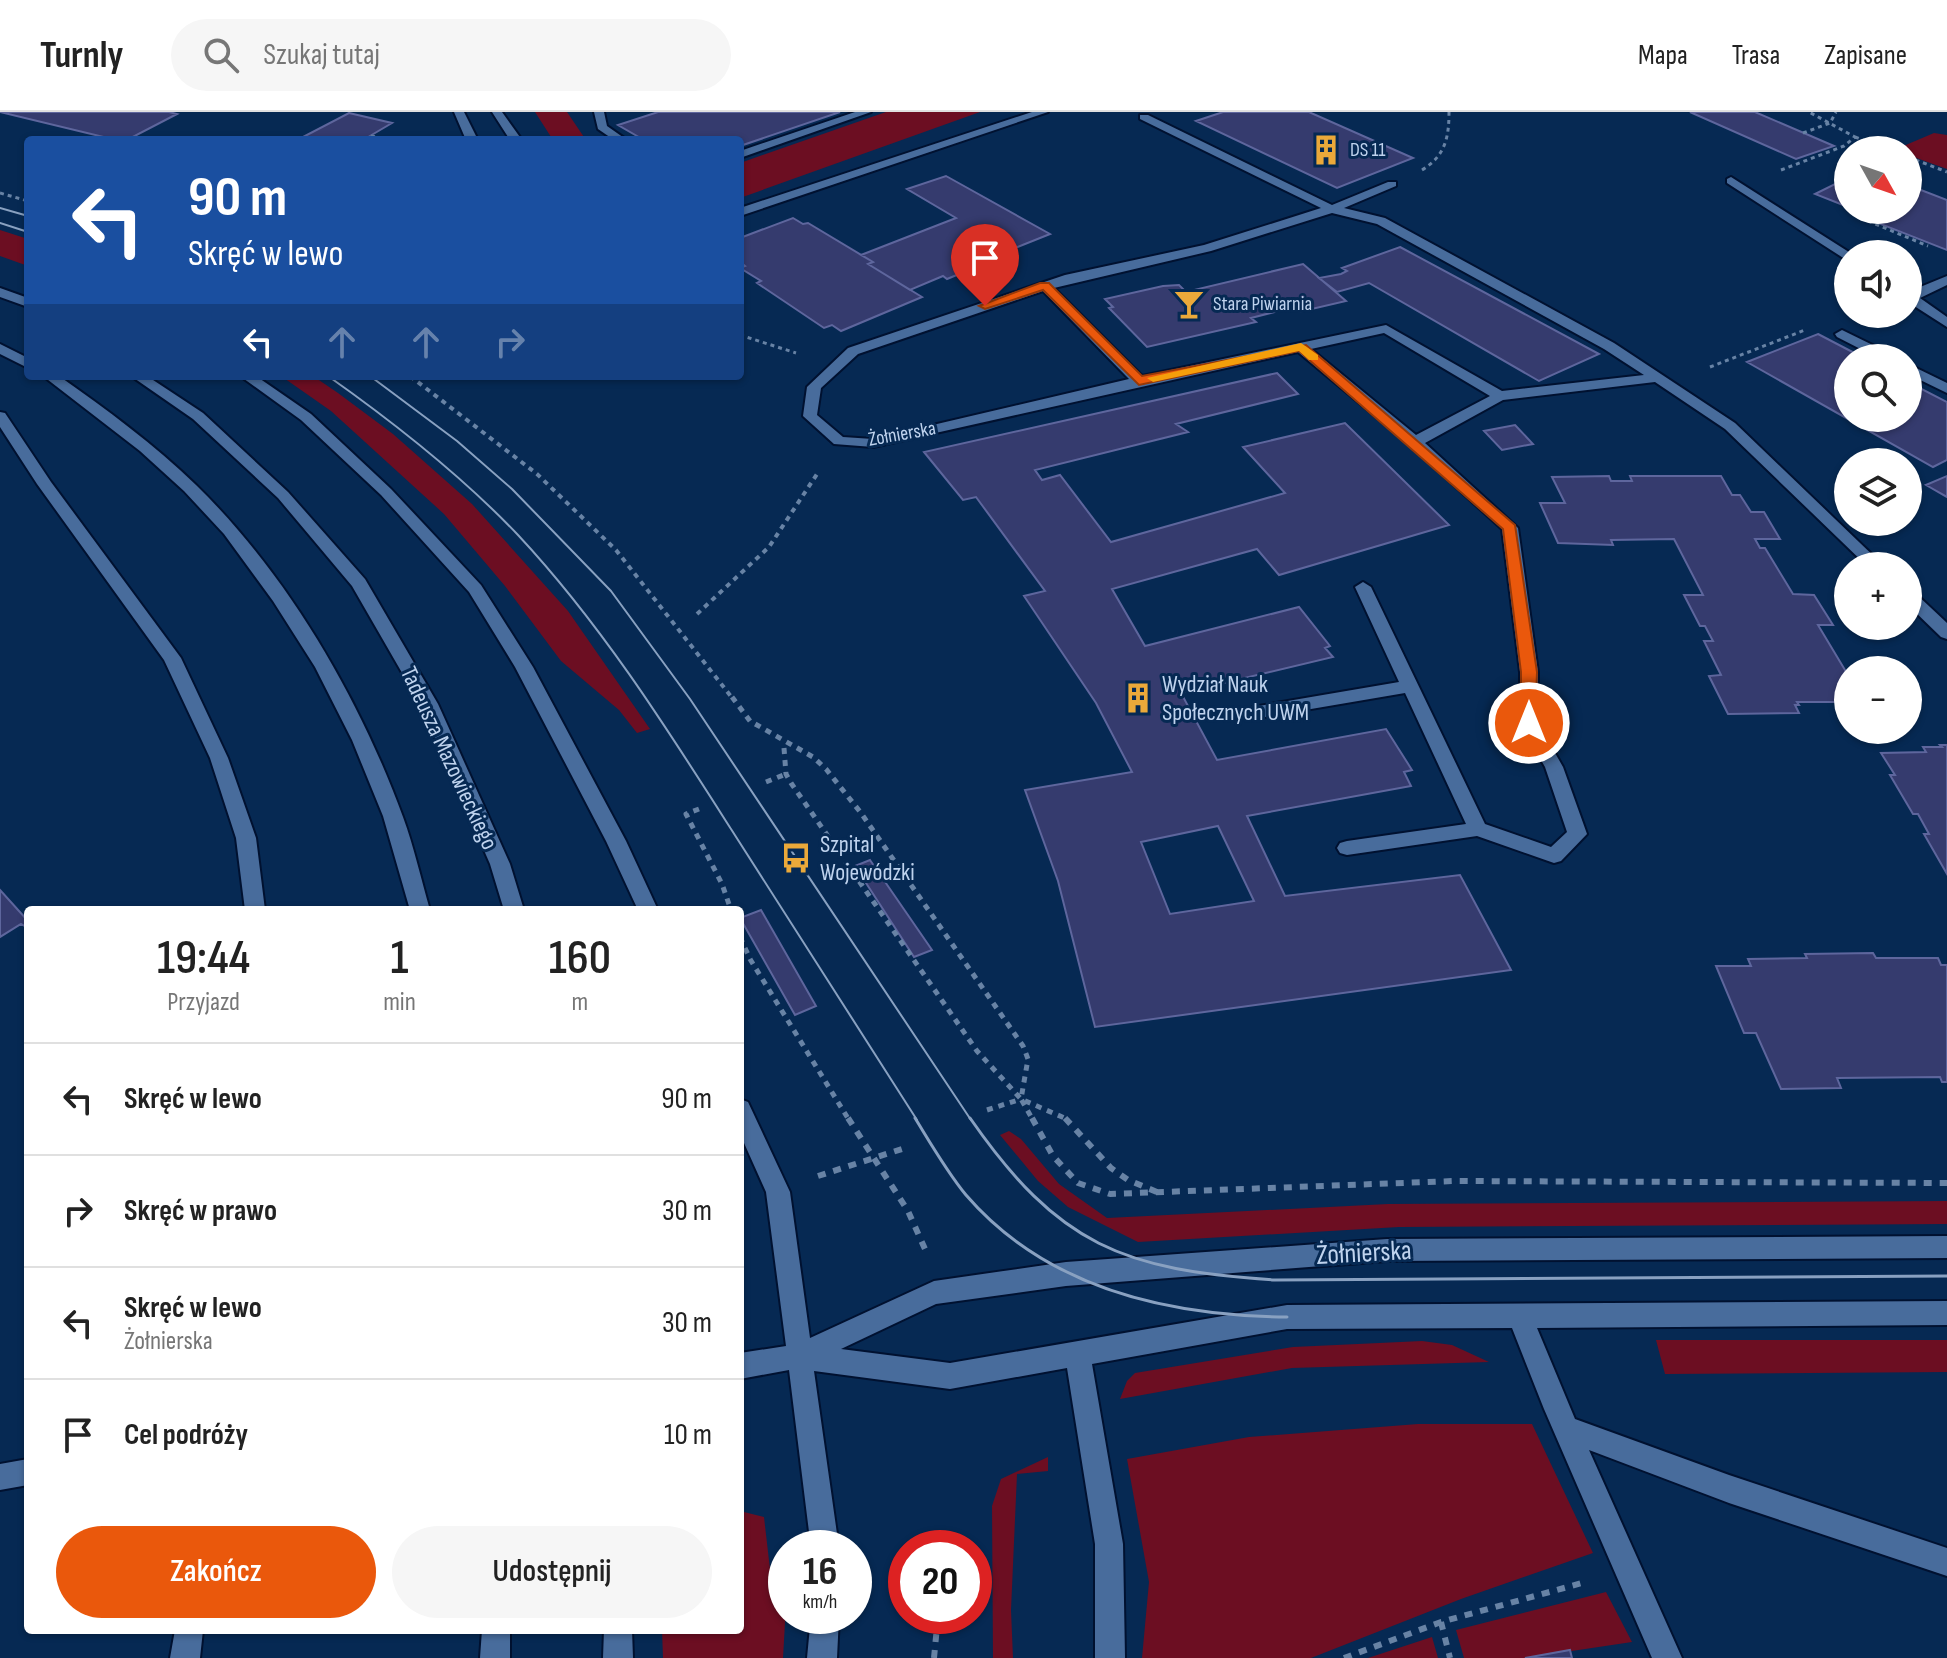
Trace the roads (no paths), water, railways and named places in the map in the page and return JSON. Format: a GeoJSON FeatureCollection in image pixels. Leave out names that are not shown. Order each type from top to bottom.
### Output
{"type":"FeatureCollection","features":[{"type":"Feature","properties":{"kind":"street"},"geometry":{"type":"LineString","coordinates":[[459,112],[470,136]]}},
{"type":"Feature","properties":{"kind":"street"},"geometry":{"type":"LineString","coordinates":[[497,112],[513,136]]}},
{"type":"Feature","properties":{"kind":"street"},"geometry":{"type":"LineString","coordinates":[[600,112],[602,127],[615,136]]}},
{"type":"Feature","properties":{"kind":"street"},"geometry":{"type":"LineString","coordinates":[[744,154],[866,112]]}},
{"type":"Feature","properties":{"kind":"street"},"geometry":{"type":"LineString","coordinates":[[744,211],[1043,112]]}},
{"type":"Feature","properties":{"kind":"street"},"geometry":{"type":"LineString","coordinates":[[1144,117],[1332,209],[1381,221],[1609,346],[1730,426],[1861,552]]}},
{"type":"Feature","properties":{"kind":"street"},"geometry":{"type":"LineString","coordinates":[[1731,181],[1834,248]]}},
{"type":"Feature","properties":{"kind":"street","name":"Żołnierska"},"geometry":{"type":"LineString","coordinates":[[1392,184],[1332,209],[1207,248],[1045,286],[853,351],[814,387],[810,416],[839,441],[873,443],[1139,381],[1386,329],[1500,396]]}},
{"type":"Feature","properties":{"kind":"street"},"geometry":{"type":"LineString","coordinates":[[1922,291],[1947,280]]}},
{"type":"Feature","properties":{"kind":"street"},"geometry":{"type":"LineString","coordinates":[[1045,286],[1139,381]]}},
{"type":"Feature","properties":{"kind":"street"},"geometry":{"type":"LineString","coordinates":[[0,292],[24,301]]}},
{"type":"Feature","properties":{"kind":"street"},"geometry":{"type":"LineString","coordinates":[[1922,306],[1947,323]]}},
{"type":"Feature","properties":{"kind":"street"},"geometry":{"type":"LineString","coordinates":[[1842,334],[1861,344]]}},
{"type":"Feature","properties":{"kind":"street"},"geometry":{"type":"LineString","coordinates":[[1301,347],[1415,442],[1510,528],[1529,672],[1529,723],[1554,767],[1577,834],[1554,856],[1478,829],[1347,848]]}},
{"type":"Feature","properties":{"kind":"street"},"geometry":{"type":"LineString","coordinates":[[0,348],[24,362]]}},
{"type":"Feature","properties":{"kind":"street"},"geometry":{"type":"LineString","coordinates":[[1922,376],[1947,389]]}},
{"type":"Feature","properties":{"kind":"street"},"geometry":{"type":"LineString","coordinates":[[1415,442],[1500,396],[1657,378]]}},
{"type":"Feature","properties":{"kind":"street"},"geometry":{"type":"LineString","coordinates":[[55,380],[158,459],[229,530],[279,598],[346,705],[393,817],[419,906]]}},
{"type":"Feature","properties":{"kind":"street","name":"Tadeusza Mazowieckiego"},"geometry":{"type":"LineString","coordinates":[[144,380],[198,416],[283,495],[359,583],[429,704],[500,864],[513,906]]}},
{"type":"Feature","properties":{"kind":"street"},"geometry":{"type":"LineString","coordinates":[[253,380],[306,417],[386,492],[475,589],[524,667],[616,841],[646,906]]}},
{"type":"Feature","properties":{"kind":"street"},"geometry":{"type":"LineString","coordinates":[[0,416],[45,484],[172,658],[219,758],[246,838],[254,906]]}},
{"type":"Feature","properties":{"kind":"street"},"geometry":{"type":"LineString","coordinates":[[1363,587],[1478,829]]}},
{"type":"Feature","properties":{"kind":"street"},"geometry":{"type":"LineString","coordinates":[[1922,609],[1947,633]]}},
{"type":"Feature","properties":{"kind":"street"},"geometry":{"type":"LineString","coordinates":[[1253,713],[1412,686]]}},
{"type":"Feature","properties":{"kind":"street"},"geometry":{"type":"LineString","coordinates":[[744,1118],[778,1192],[822,1530]]}},
{"type":"Feature","properties":{"kind":"street","name":"Żołnierska"},"geometry":{"type":"LineString","coordinates":[[744,1365],[798,1356],[934,1293],[1066,1274],[1387,1250],[1947,1247]]}},
{"type":"Feature","properties":{"kind":"street","name":"Żołnierska"},"geometry":{"type":"LineString","coordinates":[[798,1356],[950,1376],[1287,1317],[1947,1313]]}},
{"type":"Feature","properties":{"kind":"street"},"geometry":{"type":"LineString","coordinates":[[1520,1315],[1667,1658]]}},
{"type":"Feature","properties":{"kind":"street"},"geometry":{"type":"LineString","coordinates":[[1077,1352],[1109,1544],[1110,1658]]}},
{"type":"Feature","properties":{"kind":"street"},"geometry":{"type":"LineString","coordinates":[[1567,1429],[1729,1489],[1947,1562]]}},
{"type":"Feature","properties":{"kind":"street"},"geometry":{"type":"LineString","coordinates":[[0,1477],[24,1473]]}},
{"type":"Feature","properties":{"kind":"street"},"geometry":{"type":"LineString","coordinates":[[185,1658],[188,1634]]}},
{"type":"Feature","properties":{"kind":"street"},"geometry":{"type":"LineString","coordinates":[[495,1658],[496,1634]]}},
{"type":"Feature","properties":{"kind":"street"},"geometry":{"type":"LineString","coordinates":[[618,1634],[618,1658]]}},
{"type":"Feature","properties":{"kind":"street"},"geometry":{"type":"LineString","coordinates":[[822,1658],[824,1634]]}},
{"type":"Feature","properties":{"kind":"tram line"},"geometry":{"type":"LineString","coordinates":[[0,208],[24,215]]}},
{"type":"Feature","properties":{"kind":"tram line"},"geometry":{"type":"LineString","coordinates":[[0,223],[24,231]]}},
{"type":"Feature","properties":{"kind":"tram line"},"geometry":{"type":"LineString","coordinates":[[333,380],[403,432],[474,492],[518,535],[577,604],[682,753],[917,1120]]}},
{"type":"Feature","properties":{"kind":"tram line"},"geometry":{"type":"LineString","coordinates":[[375,380],[457,441],[512,489],[611,591],[690,699],[971,1120]]}},
{"type":"Feature","properties":{"kind":"tram line"},"geometry":{"type":"LineString","coordinates":[[915,1118],[966,1195],[998,1227],[1034,1254],[1072,1275],[1155,1303],[1198,1311],[1287,1317]]}},
{"type":"Feature","properties":{"kind":"tram line"},"geometry":{"type":"LineString","coordinates":[[970,1118],[1002,1161],[1034,1196],[1066,1223],[1099,1243],[1135,1258],[1176,1268],[1275,1280],[1947,1276]]}},
{"type":"Feature","properties":{"kind":"place","name":"DS 11"},"geometry":{"type":"Point","coordinates":[1326,150]}},
{"type":"Feature","properties":{"kind":"place","name":"Stara Piwiarnia"},"geometry":{"type":"Point","coordinates":[1189,304]}},
{"type":"Feature","properties":{"kind":"place","name":"Wydział Nauk Społecznych UWM"},"geometry":{"type":"Point","coordinates":[1138,698]}},
{"type":"Feature","properties":{"kind":"place","name":"Szpital Wojewódzki"},"geometry":{"type":"Point","coordinates":[796,858]}}]}
